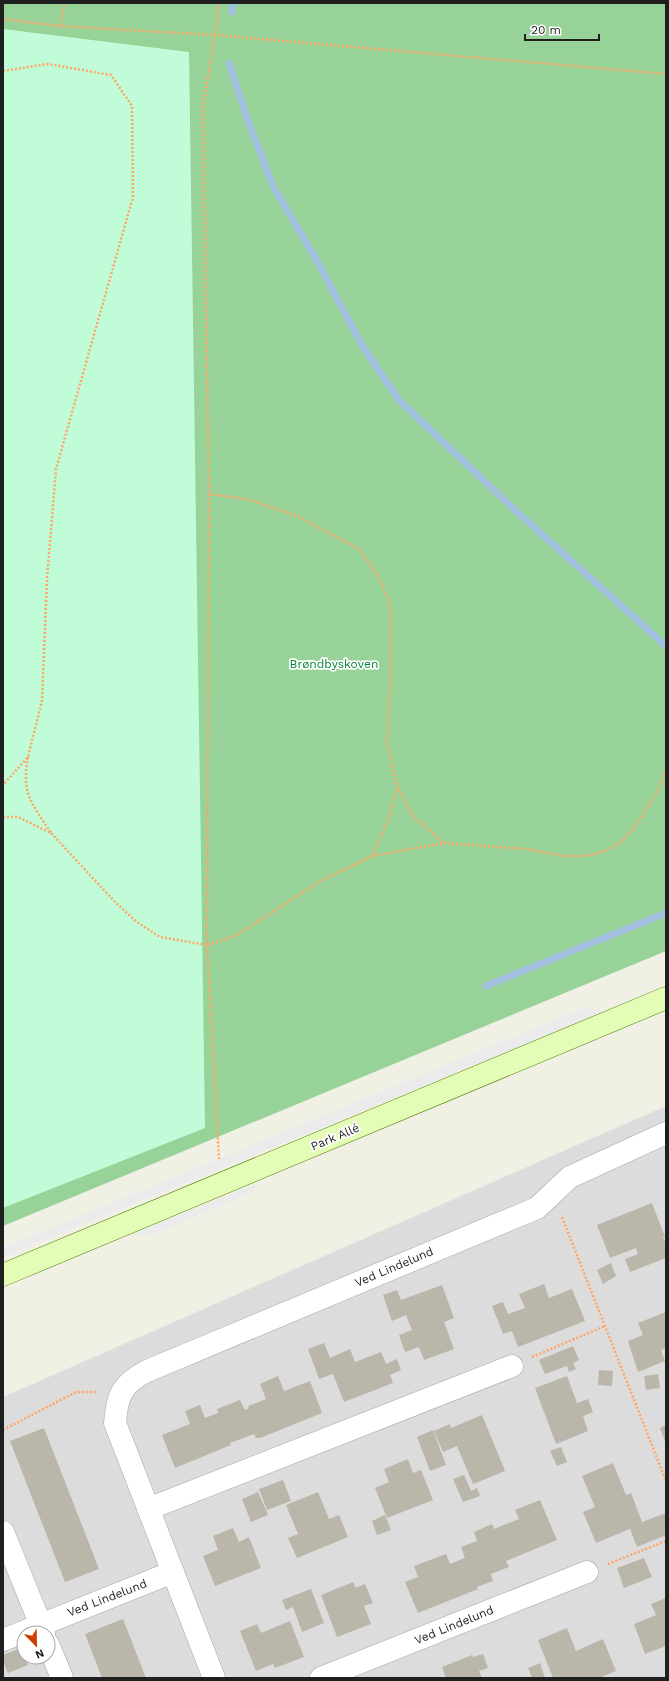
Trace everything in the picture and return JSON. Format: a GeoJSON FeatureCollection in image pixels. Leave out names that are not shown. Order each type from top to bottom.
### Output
{"type":"FeatureCollection","features":[{"type":"Feature","properties":{"kind":"street","name":"Park Allé"},"geometry":{"type":"LineString","coordinates":[[3,1274],[220,1185],[666,998]]}},
{"type":"Feature","properties":{"kind":"street","name":"Ved Lindelund"},"geometry":{"type":"LineString","coordinates":[[214,1678],[115,1423],[116,1406],[121,1391],[131,1379],[537,1208],[570,1177],[665,1137]]}},
{"type":"Feature","properties":{"kind":"street"},"geometry":{"type":"LineString","coordinates":[[148,1509],[512,1366]]}},
{"type":"Feature","properties":{"kind":"street"},"geometry":{"type":"LineString","coordinates":[[3,1532],[40,1625]]}},
{"type":"Feature","properties":{"kind":"street","name":"Ved Lindelund"},"geometry":{"type":"LineString","coordinates":[[56,1628],[173,1572]]}},
{"type":"Feature","properties":{"kind":"street","name":"Ved Lindelund"},"geometry":{"type":"LineString","coordinates":[[321,1678],[587,1572]]}},
{"type":"Feature","properties":{"kind":"street","name":"Ved Lindelund"},"geometry":{"type":"LineString","coordinates":[[3,1640],[16,1638]]}},
{"type":"Feature","properties":{"kind":"street"},"geometry":{"type":"LineString","coordinates":[[56,1663],[62,1678]]}},
{"type":"Feature","properties":{"kind":"path"},"geometry":{"type":"LineString","coordinates":[[60,26],[65,3]]}},
{"type":"Feature","properties":{"kind":"path"},"geometry":{"type":"LineString","coordinates":[[219,3],[216,35],[203,108],[209,494],[207,945],[220,1185]]}},
{"type":"Feature","properties":{"kind":"path"},"geometry":{"type":"LineString","coordinates":[[3,19],[60,26],[216,35],[666,74]]}},
{"type":"Feature","properties":{"kind":"path"},"geometry":{"type":"LineString","coordinates":[[3,70],[48,64],[111,75],[132,106],[133,197],[56,469],[47,579],[42,701],[28,757],[25,782],[28,796],[51,833],[74,859],[137,922],[160,937],[207,945],[237,935],[317,883],[372,856],[444,843],[525,849],[565,856],[586,856],[606,851],[622,841],[634,828],[658,791],[666,771]]}},
{"type":"Feature","properties":{"kind":"path"},"geometry":{"type":"LineString","coordinates":[[209,494],[247,500],[297,516],[359,549],[377,575],[390,603],[391,669],[387,743],[398,786],[413,816],[444,843]]}},
{"type":"Feature","properties":{"kind":"path"},"geometry":{"type":"LineString","coordinates":[[3,785],[28,757]]}},
{"type":"Feature","properties":{"kind":"path"},"geometry":{"type":"LineString","coordinates":[[372,856],[388,821],[398,786]]}},
{"type":"Feature","properties":{"kind":"path"},"geometry":{"type":"LineString","coordinates":[[3,817],[18,817],[51,833]]}},
{"type":"Feature","properties":{"kind":"path"},"geometry":{"type":"LineString","coordinates":[[552,1193],[666,1481]]}},
{"type":"Feature","properties":{"kind":"path"},"geometry":{"type":"LineString","coordinates":[[512,1366],[605,1326]]}},
{"type":"Feature","properties":{"kind":"path"},"geometry":{"type":"LineString","coordinates":[[3,1430],[76,1392],[121,1391]]}},
{"type":"Feature","properties":{"kind":"path"},"geometry":{"type":"LineString","coordinates":[[587,1572],[666,1541]]}},
{"type":"Feature","properties":{"kind":"shaded area"},"geometry":{"type":"Polygon","coordinates":[[[584,1008],[607,1011],[3,1257],[3,1248],[584,1008]]]}},
{"type":"Feature","properties":{"kind":"shaded area"},"geometry":{"type":"Polygon","coordinates":[[[666,1106],[666,1678],[3,1678],[3,1397],[666,1106]]]}},
{"type":"Feature","properties":{"kind":"shaded area"},"geometry":{"type":"Polygon","coordinates":[[[257,1184],[253,1192],[146,1237],[137,1232],[257,1184]]]}},
{"type":"Feature","properties":{"kind":"green space","name":"Brøndbyskoven"},"geometry":{"type":"Polygon","coordinates":[[[3,3],[666,3],[666,951],[3,1226],[3,3]]]}},
{"type":"Feature","properties":{"kind":"green space"},"geometry":{"type":"Polygon","coordinates":[[[3,29],[189,52],[205,1128],[3,1208],[3,29]]]}},
{"type":"Feature","properties":{"kind":"building"},"geometry":{"type":"Polygon","coordinates":[[[652,1203],[665,1237],[663,1237],[666,1244],[666,1258],[630,1272],[625,1259],[638,1254],[636,1248],[610,1258],[597,1225],[652,1203]]]}},
{"type":"Feature","properties":{"kind":"building"},"geometry":{"type":"Polygon","coordinates":[[[611,1263],[616,1276],[603,1284],[597,1270],[611,1263]]]}},
{"type":"Feature","properties":{"kind":"building"},"geometry":{"type":"Polygon","coordinates":[[[544,1284],[549,1298],[572,1289],[585,1321],[518,1347],[512,1331],[503,1334],[492,1306],[503,1302],[508,1314],[525,1308],[519,1294],[544,1284]]]}},
{"type":"Feature","properties":{"kind":"building"},"geometry":{"type":"Polygon","coordinates":[[[442,1285],[454,1318],[444,1322],[454,1349],[424,1360],[419,1347],[405,1352],[399,1335],[412,1330],[406,1315],[392,1321],[383,1295],[397,1290],[401,1300],[442,1285]]]}},
{"type":"Feature","properties":{"kind":"building"},"geometry":{"type":"Polygon","coordinates":[[[666,1312],[666,1348],[661,1350],[665,1361],[638,1372],[628,1341],[643,1335],[638,1323],[666,1312]]]}},
{"type":"Feature","properties":{"kind":"building"},"geometry":{"type":"Polygon","coordinates":[[[324,1343],[330,1358],[350,1349],[355,1362],[381,1352],[386,1364],[397,1359],[401,1370],[390,1375],[393,1383],[344,1402],[333,1374],[319,1379],[308,1349],[324,1343]]]}},
{"type":"Feature","properties":{"kind":"building"},"geometry":{"type":"Polygon","coordinates":[[[573,1346],[579,1360],[573,1363],[576,1369],[569,1372],[567,1366],[545,1374],[539,1360],[573,1346]]]}},
{"type":"Feature","properties":{"kind":"building"},"geometry":{"type":"Polygon","coordinates":[[[599,1370],[613,1371],[612,1386],[598,1385],[599,1370]]]}},
{"type":"Feature","properties":{"kind":"building"},"geometry":{"type":"Polygon","coordinates":[[[658,1374],[660,1388],[646,1390],[644,1376],[658,1374]]]}},
{"type":"Feature","properties":{"kind":"building"},"geometry":{"type":"Polygon","coordinates":[[[278,1376],[284,1391],[310,1381],[322,1413],[260,1438],[256,1438],[254,1434],[230,1443],[231,1445],[175,1468],[162,1435],[190,1424],[185,1411],[200,1405],[205,1418],[218,1413],[217,1409],[240,1400],[245,1410],[249,1408],[248,1406],[266,1399],[260,1384],[278,1376]]]}},
{"type":"Feature","properties":{"kind":"building"},"geometry":{"type":"Polygon","coordinates":[[[567,1376],[577,1403],[588,1399],[593,1412],[583,1416],[588,1431],[556,1444],[535,1388],[567,1376]]]}},
{"type":"Feature","properties":{"kind":"building"},"geometry":{"type":"Polygon","coordinates":[[[482,1415],[505,1471],[473,1484],[457,1446],[443,1452],[434,1431],[450,1424],[451,1428],[482,1415]]]}},
{"type":"Feature","properties":{"kind":"building"},"geometry":{"type":"Polygon","coordinates":[[[666,1425],[666,1444],[660,1428],[666,1425]]]}},
{"type":"Feature","properties":{"kind":"building"},"geometry":{"type":"Polygon","coordinates":[[[44,1428],[99,1569],[65,1582],[10,1441],[44,1428]]]}},
{"type":"Feature","properties":{"kind":"building"},"geometry":{"type":"Polygon","coordinates":[[[433,1430],[446,1465],[430,1471],[417,1437],[433,1430]]]}},
{"type":"Feature","properties":{"kind":"building"},"geometry":{"type":"Polygon","coordinates":[[[561,1447],[567,1462],[557,1466],[550,1451],[561,1447]]]}},
{"type":"Feature","properties":{"kind":"building"},"geometry":{"type":"Polygon","coordinates":[[[408,1459],[413,1473],[421,1470],[433,1500],[387,1518],[375,1488],[389,1482],[384,1469],[408,1459]]]}},
{"type":"Feature","properties":{"kind":"building"},"geometry":{"type":"Polygon","coordinates":[[[613,1463],[626,1495],[631,1493],[642,1522],[666,1513],[666,1535],[637,1547],[630,1529],[596,1543],[583,1512],[595,1507],[582,1476],[613,1463]]]}},
{"type":"Feature","properties":{"kind":"building"},"geometry":{"type":"Polygon","coordinates":[[[464,1475],[471,1491],[477,1488],[480,1496],[463,1502],[453,1479],[464,1475]]]}},
{"type":"Feature","properties":{"kind":"building"},"geometry":{"type":"Polygon","coordinates":[[[283,1480],[291,1501],[267,1510],[259,1489],[283,1480]]]}},
{"type":"Feature","properties":{"kind":"building"},"geometry":{"type":"Polygon","coordinates":[[[258,1492],[268,1515],[251,1522],[242,1499],[258,1492]]]}},
{"type":"Feature","properties":{"kind":"building"},"geometry":{"type":"Polygon","coordinates":[[[318,1492],[329,1519],[339,1515],[348,1537],[297,1558],[288,1538],[298,1534],[286,1505],[318,1492]]]}},
{"type":"Feature","properties":{"kind":"building"},"geometry":{"type":"Polygon","coordinates":[[[540,1500],[557,1540],[506,1561],[509,1567],[491,1574],[493,1581],[477,1587],[478,1589],[418,1613],[405,1582],[418,1577],[414,1566],[446,1554],[450,1564],[465,1558],[461,1547],[477,1541],[474,1532],[492,1524],[494,1529],[519,1519],[515,1510],[540,1500]]]}},
{"type":"Feature","properties":{"kind":"building"},"geometry":{"type":"Polygon","coordinates":[[[385,1515],[391,1530],[377,1535],[372,1521],[385,1515]]]}},
{"type":"Feature","properties":{"kind":"building"},"geometry":{"type":"Polygon","coordinates":[[[233,1528],[239,1542],[249,1537],[261,1568],[215,1586],[203,1556],[218,1550],[213,1536],[233,1528]]]}},
{"type":"Feature","properties":{"kind":"building"},"geometry":{"type":"Polygon","coordinates":[[[644,1558],[652,1577],[624,1588],[617,1568],[644,1558]]]}},
{"type":"Feature","properties":{"kind":"building"},"geometry":{"type":"Polygon","coordinates":[[[353,1582],[356,1588],[365,1584],[373,1603],[364,1606],[371,1624],[337,1637],[321,1595],[353,1582]]]}},
{"type":"Feature","properties":{"kind":"building"},"geometry":{"type":"Polygon","coordinates":[[[311,1589],[324,1623],[302,1632],[293,1607],[286,1610],[282,1600],[311,1589]]]}},
{"type":"Feature","properties":{"kind":"building"},"geometry":{"type":"Polygon","coordinates":[[[666,1598],[666,1646],[645,1654],[634,1624],[656,1615],[651,1604],[666,1598]]]}},
{"type":"Feature","properties":{"kind":"building"},"geometry":{"type":"Polygon","coordinates":[[[123,1619],[146,1678],[102,1678],[85,1634],[123,1619]]]}},
{"type":"Feature","properties":{"kind":"building"},"geometry":{"type":"Polygon","coordinates":[[[290,1621],[304,1657],[275,1668],[273,1664],[256,1671],[240,1631],[257,1624],[261,1633],[290,1621]]]}},
{"type":"Feature","properties":{"kind":"building"},"geometry":{"type":"Polygon","coordinates":[[[567,1628],[576,1651],[603,1639],[616,1671],[599,1678],[553,1678],[538,1640],[567,1628]]]}},
{"type":"Feature","properties":{"kind":"building"},"geometry":{"type":"Polygon","coordinates":[[[16,1650],[16,1665],[28,1665],[8,1673],[3,1661],[3,1655],[16,1650]]]}},
{"type":"Feature","properties":{"kind":"building"},"geometry":{"type":"Polygon","coordinates":[[[483,1654],[488,1668],[479,1671],[482,1678],[446,1678],[442,1667],[472,1655],[473,1657],[483,1654]]]}},
{"type":"Feature","properties":{"kind":"building"},"geometry":{"type":"Polygon","coordinates":[[[540,1663],[545,1678],[532,1678],[528,1668],[540,1663]]]}},
{"type":"Feature","properties":{"kind":"waterway"},"geometry":{"type":"LineString","coordinates":[[232,12],[233,3]]}},
{"type":"Feature","properties":{"kind":"waterway"},"geometry":{"type":"LineString","coordinates":[[229,63],[248,121],[274,188],[316,259],[363,347],[399,400],[516,511],[666,646]]}},
{"type":"Feature","properties":{"kind":"waterway"},"geometry":{"type":"LineString","coordinates":[[486,986],[666,913]]}}]}
